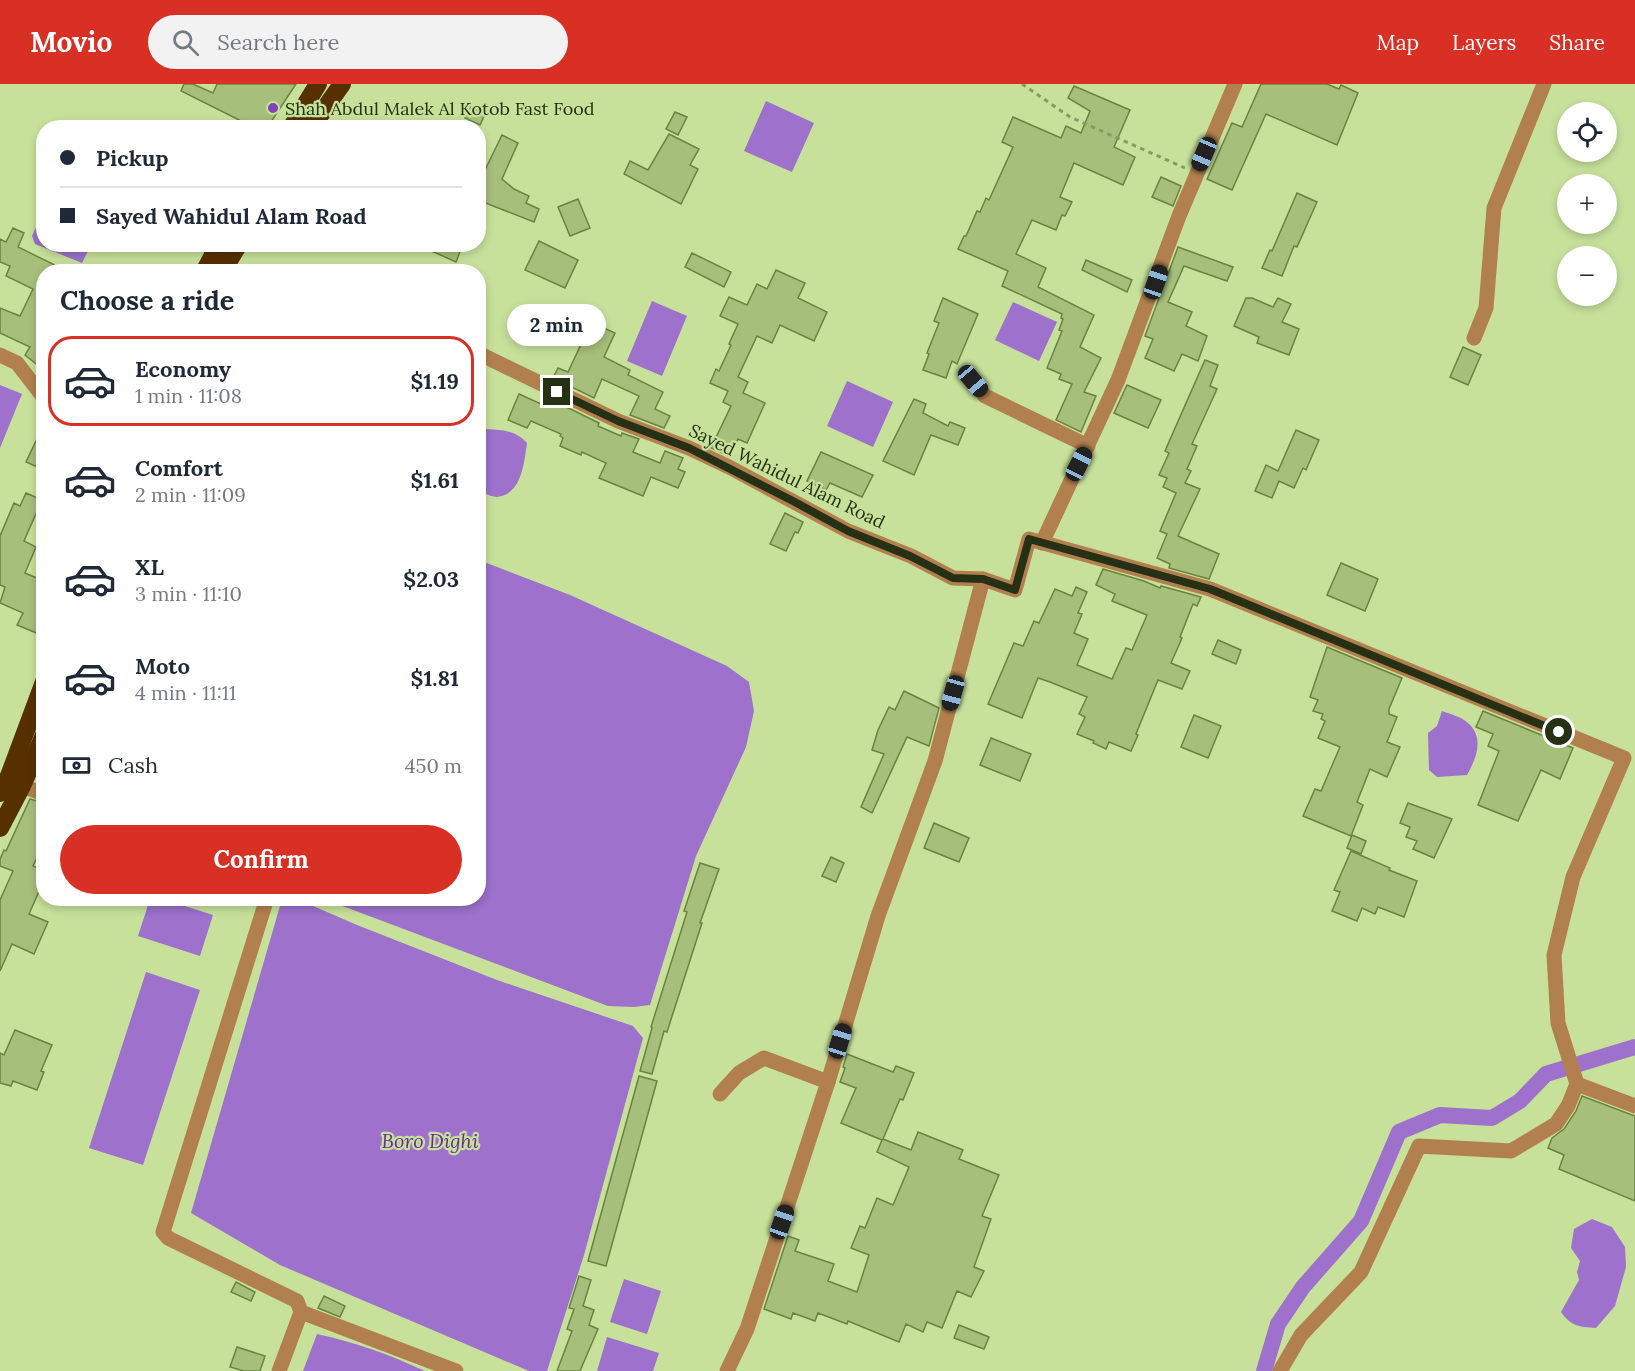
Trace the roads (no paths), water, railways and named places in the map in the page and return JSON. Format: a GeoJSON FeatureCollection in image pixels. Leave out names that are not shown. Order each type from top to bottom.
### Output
{"type":"FeatureCollection","features":[{"type":"Feature","properties":{"kind":"highway"},"geometry":{"type":"LineString","coordinates":[[296,120],[318,84]]}},
{"type":"Feature","properties":{"kind":"highway"},"geometry":{"type":"LineString","coordinates":[[317,120],[342,84]]}},
{"type":"Feature","properties":{"kind":"highway"},"geometry":{"type":"LineString","coordinates":[[0,793],[9,776],[36,703]]}},
{"type":"Feature","properties":{"kind":"highway"},"geometry":{"type":"LineString","coordinates":[[0,828],[36,754]]}},
{"type":"Feature","properties":{"kind":"street"},"geometry":{"type":"LineString","coordinates":[[1235,84],[1196,174],[1118,380],[1042,543],[1210,589],[1629,761],[1573,877],[1554,955],[1558,1023],[1577,1084],[1568,1106],[1556,1124],[1511,1151],[1419,1146],[1361,1272],[1300,1335],[1280,1371]]}},
{"type":"Feature","properties":{"kind":"street"},"geometry":{"type":"LineString","coordinates":[[1474,338],[1485,308],[1494,208],[1544,84]]}},
{"type":"Feature","properties":{"kind":"street"},"geometry":{"type":"LineString","coordinates":[[0,355],[17,363],[36,388]]}},
{"type":"Feature","properties":{"kind":"street","name":"Sayed Wahidul Alam Road"},"geometry":{"type":"LineString","coordinates":[[486,357],[618,421],[719,462],[848,531],[910,556],[953,578],[983,579],[1015,590],[1029,539],[1042,543]]}},
{"type":"Feature","properties":{"kind":"street"},"geometry":{"type":"LineString","coordinates":[[973,381],[985,396],[1088,446]]}},
{"type":"Feature","properties":{"kind":"street"},"geometry":{"type":"LineString","coordinates":[[727,1371],[747,1329],[828,1082],[878,916],[934,761],[983,579]]}},
{"type":"Feature","properties":{"kind":"street"},"geometry":{"type":"LineString","coordinates":[[22,786],[36,791]]}},
{"type":"Feature","properties":{"kind":"street"},"geometry":{"type":"LineString","coordinates":[[265,906],[163,1232],[168,1238],[297,1301],[301,1312],[279,1371]]}},
{"type":"Feature","properties":{"kind":"street"},"geometry":{"type":"LineString","coordinates":[[720,1094],[739,1073],[764,1058],[828,1082]]}},
{"type":"Feature","properties":{"kind":"street"},"geometry":{"type":"LineString","coordinates":[[1577,1084],[1635,1106]]}},
{"type":"Feature","properties":{"kind":"street"},"geometry":{"type":"LineString","coordinates":[[301,1312],[456,1371]]}},
{"type":"Feature","properties":{"kind":"water"},"geometry":{"type":"Polygon","coordinates":[[[766,101],[814,123],[792,172],[744,151],[766,101]]]}},
{"type":"Feature","properties":{"kind":"water"},"geometry":{"type":"Polygon","coordinates":[[[36,227],[36,244],[32,236],[36,227]]]}},
{"type":"Feature","properties":{"kind":"water"},"geometry":{"type":"Polygon","coordinates":[[[55,252],[88,252],[82,263],[55,252]]]}},
{"type":"Feature","properties":{"kind":"water"},"geometry":{"type":"Polygon","coordinates":[[[652,301],[687,316],[662,376],[627,361],[652,301]]]}},
{"type":"Feature","properties":{"kind":"water"},"geometry":{"type":"Polygon","coordinates":[[[1013,302],[1057,322],[1039,361],[995,340],[1013,302]]]}},
{"type":"Feature","properties":{"kind":"water"},"geometry":{"type":"Polygon","coordinates":[[[847,381],[893,402],[873,447],[827,426],[847,381]]]}},
{"type":"Feature","properties":{"kind":"water"},"geometry":{"type":"Polygon","coordinates":[[[0,385],[22,394],[0,448],[0,385]]]}},
{"type":"Feature","properties":{"kind":"water"},"geometry":{"type":"Polygon","coordinates":[[[486,429],[512,433],[527,443],[523,468],[517,484],[505,495],[486,494],[486,429]]]}},
{"type":"Feature","properties":{"kind":"water"},"geometry":{"type":"Polygon","coordinates":[[[486,563],[570,595],[727,666],[749,682],[754,711],[746,747],[696,856],[650,1005],[608,1006],[343,906],[486,906],[486,563]]]}},
{"type":"Feature","properties":{"kind":"water"},"geometry":{"type":"Polygon","coordinates":[[[1442,711],[1465,721],[1476,735],[1478,742],[1476,755],[1467,775],[1437,777],[1429,770],[1428,733],[1437,726],[1442,711]]]}},
{"type":"Feature","properties":{"kind":"water"},"geometry":{"type":"Polygon","coordinates":[[[148,906],[185,906],[213,915],[200,956],[138,936],[148,906]]]}},
{"type":"Feature","properties":{"kind":"water","name":"Boro Dighi"},"geometry":{"type":"Polygon","coordinates":[[[280,906],[313,906],[497,980],[633,1026],[643,1038],[584,1255],[547,1371],[529,1371],[280,1265],[191,1213],[280,906]]]}},
{"type":"Feature","properties":{"kind":"water"},"geometry":{"type":"Polygon","coordinates":[[[146,972],[200,990],[143,1165],[89,1148],[146,972]]]}},
{"type":"Feature","properties":{"kind":"water"},"geometry":{"type":"Polygon","coordinates":[[[1592,1219],[1612,1227],[1625,1247],[1626,1267],[1615,1306],[1596,1328],[1576,1325],[1561,1312],[1579,1280],[1577,1272],[1580,1261],[1571,1248],[1574,1229],[1592,1219]]]}},
{"type":"Feature","properties":{"kind":"water"},"geometry":{"type":"Polygon","coordinates":[[[624,1279],[661,1291],[647,1334],[610,1322],[624,1279]]]}},
{"type":"Feature","properties":{"kind":"water"},"geometry":{"type":"Polygon","coordinates":[[[317,1334],[372,1350],[425,1371],[303,1371],[317,1334]]]}},
{"type":"Feature","properties":{"kind":"water"},"geometry":{"type":"Polygon","coordinates":[[[607,1337],[659,1353],[653,1371],[597,1371],[607,1337]]]}},
{"type":"Feature","properties":{"kind":"waterway"},"geometry":{"type":"LineString","coordinates":[[1264,1371],[1278,1324],[1303,1287],[1361,1221],[1399,1132],[1440,1115],[1492,1118],[1520,1101],[1546,1074],[1635,1047]]}},
{"type":"Feature","properties":{"kind":"place","name":"Shah Abdul Malek Al Kotob Fast Food"},"geometry":{"type":"Point","coordinates":[273,108]}}]}
